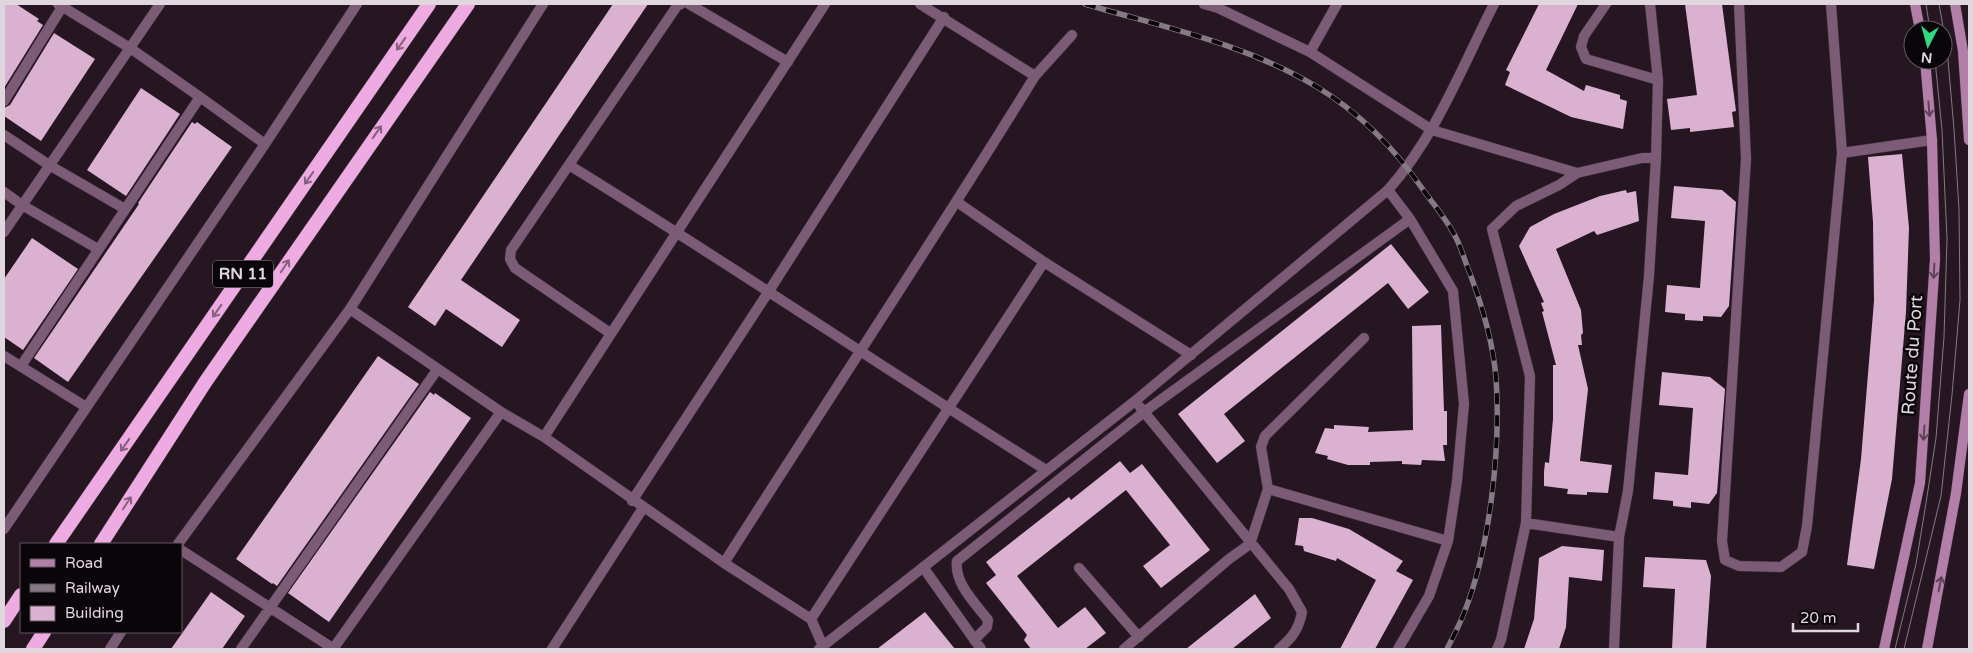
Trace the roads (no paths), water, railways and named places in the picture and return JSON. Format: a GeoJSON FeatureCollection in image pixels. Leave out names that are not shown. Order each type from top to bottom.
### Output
{"type":"FeatureCollection","features":[{"type":"Feature","properties":{"kind":"highway","name":"RN 11"},"geometry":{"type":"LineString","coordinates":[[57,543],[429,4]]}},
{"type":"Feature","properties":{"kind":"highway","name":"RN 11"},"geometry":{"type":"LineString","coordinates":[[102,543],[206,380],[468,4]]}},
{"type":"Feature","properties":{"kind":"highway"},"geometry":{"type":"LineString","coordinates":[[4,621],[20,597]]}},
{"type":"Feature","properties":{"kind":"highway"},"geometry":{"type":"LineString","coordinates":[[33,649],[43,633]]}},
{"type":"Feature","properties":{"kind":"main road"},"geometry":{"type":"LineString","coordinates":[[1916,4],[1918,20]]}},
{"type":"Feature","properties":{"kind":"main road"},"geometry":{"type":"LineString","coordinates":[[1955,4],[1963,51],[1969,140]]}},
{"type":"Feature","properties":{"kind":"main road","name":"Route du Port"},"geometry":{"type":"LineString","coordinates":[[1884,649],[1920,483],[1934,259],[1932,140],[1926,70]]}},
{"type":"Feature","properties":{"kind":"main road"},"geometry":{"type":"LineString","coordinates":[[1927,649],[1956,493],[1969,394]]}},
{"type":"Feature","properties":{"kind":"street"},"geometry":{"type":"LineString","coordinates":[[4,232],[160,4]]}},
{"type":"Feature","properties":{"kind":"street"},"geometry":{"type":"LineString","coordinates":[[4,529],[265,144],[357,4]]}},
{"type":"Feature","properties":{"kind":"street"},"geometry":{"type":"LineString","coordinates":[[179,543],[350,308],[543,4]]}},
{"type":"Feature","properties":{"kind":"street"},"geometry":{"type":"LineString","coordinates":[[610,333],[515,268],[510,259],[512,250],[569,165],[677,6],[681,4]]}},
{"type":"Feature","properties":{"kind":"street"},"geometry":{"type":"LineString","coordinates":[[689,4],[788,62]]}},
{"type":"Feature","properties":{"kind":"street"},"geometry":{"type":"LineString","coordinates":[[544,437],[825,4]]}},
{"type":"Feature","properties":{"kind":"street"},"geometry":{"type":"LineString","coordinates":[[920,4],[944,17],[1035,76]]}},
{"type":"Feature","properties":{"kind":"street"},"geometry":{"type":"LineString","coordinates":[[1204,4],[1219,6],[1310,52],[1432,130],[1577,173]]}},
{"type":"Feature","properties":{"kind":"street"},"geometry":{"type":"LineString","coordinates":[[1310,52],[1337,4]]}},
{"type":"Feature","properties":{"kind":"street"},"geometry":{"type":"LineString","coordinates":[[350,308],[437,370],[500,412],[544,437],[643,508],[811,619],[821,648],[1135,401],[1388,190],[1408,167],[1432,130],[1494,4]]}},
{"type":"Feature","properties":{"kind":"street"},"geometry":{"type":"LineString","coordinates":[[1606,4],[1584,36],[1581,48],[1586,59],[1658,80]]}},
{"type":"Feature","properties":{"kind":"street"},"geometry":{"type":"LineString","coordinates":[[1614,649],[1619,537],[1628,492],[1649,276],[1656,158],[1658,80],[1650,4]]}},
{"type":"Feature","properties":{"kind":"street"},"geometry":{"type":"LineString","coordinates":[[1739,4],[1746,159],[1722,541],[1726,560],[1739,566],[1781,567],[1802,552],[1807,526],[1842,153],[1831,4]]}},
{"type":"Feature","properties":{"kind":"street"},"geometry":{"type":"LineString","coordinates":[[4,101],[60,5],[130,48],[265,144]]}},
{"type":"Feature","properties":{"kind":"street"},"geometry":{"type":"LineString","coordinates":[[632,500],[769,292],[944,17]]}},
{"type":"Feature","properties":{"kind":"street"},"geometry":{"type":"LineString","coordinates":[[724,563],[859,351],[957,202],[1035,76],[1072,35]]}},
{"type":"Feature","properties":{"kind":"street"},"geometry":{"type":"LineString","coordinates":[[21,366],[200,97]]}},
{"type":"Feature","properties":{"kind":"street"},"geometry":{"type":"LineString","coordinates":[[4,135],[49,165],[125,209]]}},
{"type":"Feature","properties":{"kind":"street"},"geometry":{"type":"LineString","coordinates":[[1842,153],[1932,140]]}},
{"type":"Feature","properties":{"kind":"street"},"geometry":{"type":"LineString","coordinates":[[1496,649],[1501,640],[1526,523],[1530,376],[1492,229],[1516,206],[1559,185],[1577,173],[1642,158],[1656,158]]}},
{"type":"Feature","properties":{"kind":"street"},"geometry":{"type":"LineString","coordinates":[[569,165],[678,232],[947,409],[1046,470]]}},
{"type":"Feature","properties":{"kind":"street"},"geometry":{"type":"LineString","coordinates":[[1388,190],[1410,219],[1453,291],[1464,404],[1457,482],[1448,541],[1429,596],[1398,649]]}},
{"type":"Feature","properties":{"kind":"street"},"geometry":{"type":"LineString","coordinates":[[4,192],[22,205],[98,249]]}},
{"type":"Feature","properties":{"kind":"street"},"geometry":{"type":"LineString","coordinates":[[957,202],[1044,262],[1191,355]]}},
{"type":"Feature","properties":{"kind":"street"},"geometry":{"type":"LineString","coordinates":[[974,640],[987,627],[988,620],[962,584],[956,571],[956,561],[1144,412],[1410,219]]}},
{"type":"Feature","properties":{"kind":"street"},"geometry":{"type":"LineString","coordinates":[[811,619],[1044,262]]}},
{"type":"Feature","properties":{"kind":"street"},"geometry":{"type":"LineString","coordinates":[[1124,649],[1229,559],[1250,544],[1268,489],[1261,447],[1265,436],[1364,338]]}},
{"type":"Feature","properties":{"kind":"street"},"geometry":{"type":"LineString","coordinates":[[4,356],[86,407]]}},
{"type":"Feature","properties":{"kind":"street"},"geometry":{"type":"LineString","coordinates":[[241,649],[437,370]]}},
{"type":"Feature","properties":{"kind":"street"},"geometry":{"type":"LineString","coordinates":[[1135,401],[1288,589],[1302,612],[1299,626],[1293,637],[1280,649]]}},
{"type":"Feature","properties":{"kind":"street"},"geometry":{"type":"LineString","coordinates":[[182,551],[333,649],[500,412]]}},
{"type":"Feature","properties":{"kind":"street"},"geometry":{"type":"LineString","coordinates":[[1268,489],[1448,541]]}},
{"type":"Feature","properties":{"kind":"street"},"geometry":{"type":"LineString","coordinates":[[552,649],[643,508]]}},
{"type":"Feature","properties":{"kind":"street"},"geometry":{"type":"LineString","coordinates":[[1526,523],[1619,537]]}},
{"type":"Feature","properties":{"kind":"street"},"geometry":{"type":"LineString","coordinates":[[924,567],[981,649]]}},
{"type":"Feature","properties":{"kind":"street"},"geometry":{"type":"LineString","coordinates":[[1079,568],[1139,637]]}},
{"type":"Feature","properties":{"kind":"street"},"geometry":{"type":"LineString","coordinates":[[110,649],[121,633]]}},
{"type":"Feature","properties":{"kind":"tram line"},"geometry":{"type":"LineString","coordinates":[[1926,4],[1928,20]]}},
{"type":"Feature","properties":{"kind":"tram line"},"geometry":{"type":"LineString","coordinates":[[1904,649],[1941,496],[1960,300],[1959,209],[1954,129],[1947,49],[1939,4]]}},
{"type":"Feature","properties":{"kind":"tram line"},"geometry":{"type":"LineString","coordinates":[[1895,649],[1916,564],[1926,503],[1936,438],[1944,337],[1947,239],[1942,130],[1936,70]]}},
{"type":"Feature","properties":{"kind":"railway"},"geometry":{"type":"LineString","coordinates":[[1085,4],[1233,48],[1262,59],[1317,87],[1348,108],[1376,133],[1402,161],[1444,217],[1454,234],[1474,284],[1490,337],[1495,364],[1497,435],[1492,497],[1481,559],[1464,613],[1447,649]]}}]}
